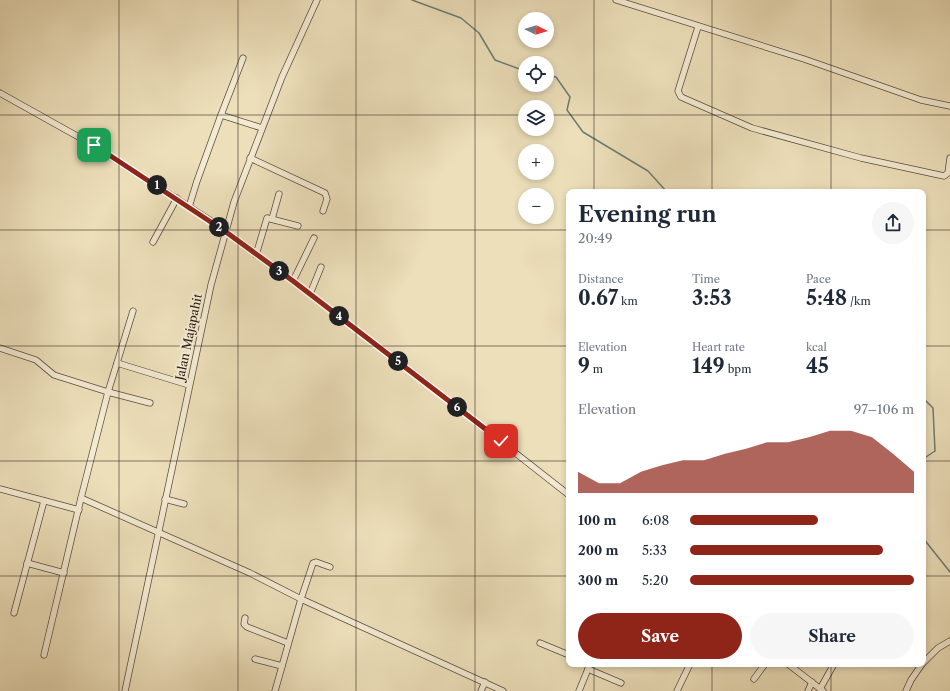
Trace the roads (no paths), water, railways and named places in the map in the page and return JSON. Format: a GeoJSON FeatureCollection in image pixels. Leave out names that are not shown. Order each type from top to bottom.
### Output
{"type":"FeatureCollection","features":[{"type":"Feature","properties":{"kind":"street","name":"Jalan Majapahit"},"geometry":{"type":"LineString","coordinates":[[125,691],[211,285],[234,202],[250,158],[294,50],[317,0]]}},
{"type":"Feature","properties":{"kind":"street"},"geometry":{"type":"LineString","coordinates":[[616,0],[698,27],[804,59],[914,98],[934,104],[950,106]]}},
{"type":"Feature","properties":{"kind":"street"},"geometry":{"type":"LineString","coordinates":[[698,27],[678,91],[681,96],[752,128],[861,158],[944,176],[948,171],[950,158]]}},
{"type":"Feature","properties":{"kind":"street"},"geometry":{"type":"LineString","coordinates":[[190,207],[197,182],[243,58]]}},
{"type":"Feature","properties":{"kind":"street"},"geometry":{"type":"LineString","coordinates":[[0,93],[94,145],[177,198],[226,232],[425,382],[566,493]]}},
{"type":"Feature","properties":{"kind":"street"},"geometry":{"type":"LineString","coordinates":[[221,115],[262,128]]}},
{"type":"Feature","properties":{"kind":"street"},"geometry":{"type":"LineString","coordinates":[[250,158],[325,193],[327,199],[323,210]]}},
{"type":"Feature","properties":{"kind":"street"},"geometry":{"type":"LineString","coordinates":[[272,219],[279,194]]}},
{"type":"Feature","properties":{"kind":"street"},"geometry":{"type":"LineString","coordinates":[[153,242],[177,198]]}},
{"type":"Feature","properties":{"kind":"street"},"geometry":{"type":"LineString","coordinates":[[256,255],[266,219],[272,219],[298,226]]}},
{"type":"Feature","properties":{"kind":"street"},"geometry":{"type":"LineString","coordinates":[[293,281],[314,238]]}},
{"type":"Feature","properties":{"kind":"street"},"geometry":{"type":"LineString","coordinates":[[310,294],[321,267]]}},
{"type":"Feature","properties":{"kind":"street"},"geometry":{"type":"LineString","coordinates":[[44,655],[108,392],[133,311]]}},
{"type":"Feature","properties":{"kind":"street"},"geometry":{"type":"LineString","coordinates":[[0,348],[36,360],[54,375],[150,403]]}},
{"type":"Feature","properties":{"kind":"street"},"geometry":{"type":"LineString","coordinates":[[117,362],[189,386]]}},
{"type":"Feature","properties":{"kind":"street"},"geometry":{"type":"LineString","coordinates":[[0,489],[79,510]]}},
{"type":"Feature","properties":{"kind":"street"},"geometry":{"type":"LineString","coordinates":[[81,498],[250,573],[301,599],[503,691]]}},
{"type":"Feature","properties":{"kind":"street"},"geometry":{"type":"LineString","coordinates":[[165,499],[184,504]]}},
{"type":"Feature","properties":{"kind":"street"},"geometry":{"type":"LineString","coordinates":[[14,613],[26,563],[44,501]]}},
{"type":"Feature","properties":{"kind":"street"},"geometry":{"type":"LineString","coordinates":[[275,691],[313,562],[330,567]]}},
{"type":"Feature","properties":{"kind":"street"},"geometry":{"type":"LineString","coordinates":[[26,563],[64,572]]}},
{"type":"Feature","properties":{"kind":"street"},"geometry":{"type":"LineString","coordinates":[[245,618],[244,624],[247,627],[288,643]]}},
{"type":"Feature","properties":{"kind":"street"},"geometry":{"type":"LineString","coordinates":[[926,661],[938,648],[950,641]]}},
{"type":"Feature","properties":{"kind":"street"},"geometry":{"type":"LineString","coordinates":[[540,643],[566,654]]}},
{"type":"Feature","properties":{"kind":"street"},"geometry":{"type":"LineString","coordinates":[[255,659],[282,666]]}},
{"type":"Feature","properties":{"kind":"street"},"geometry":{"type":"LineString","coordinates":[[579,691],[588,667]]}},
{"type":"Feature","properties":{"kind":"street"},"geometry":{"type":"LineString","coordinates":[[592,667],[620,683]]}},
{"type":"Feature","properties":{"kind":"street"},"geometry":{"type":"LineString","coordinates":[[677,691],[689,667]]}},
{"type":"Feature","properties":{"kind":"street"},"geometry":{"type":"LineString","coordinates":[[754,679],[763,667]]}},
{"type":"Feature","properties":{"kind":"street"},"geometry":{"type":"LineString","coordinates":[[792,667],[822,690],[833,667]]}},
{"type":"Feature","properties":{"kind":"street"},"geometry":{"type":"LineString","coordinates":[[906,691],[911,680],[921,667]]}},
{"type":"Feature","properties":{"kind":"street"},"geometry":{"type":"LineString","coordinates":[[481,691],[485,682]]}},
{"type":"Feature","properties":{"kind":"street"},"geometry":{"type":"LineString","coordinates":[[808,691],[812,682]]}},
{"type":"Feature","properties":{"kind":"waterway"},"geometry":{"type":"LineString","coordinates":[[412,0],[461,18],[479,33],[495,60],[518,68]]}},
{"type":"Feature","properties":{"kind":"waterway"},"geometry":{"type":"LineString","coordinates":[[554,77],[556,77],[570,97],[567,110],[583,132],[648,171],[664,189]]}},
{"type":"Feature","properties":{"kind":"waterway"},"geometry":{"type":"LineString","coordinates":[[926,401],[933,408],[935,451],[926,457]]}},
{"type":"Feature","properties":{"kind":"waterway"},"geometry":{"type":"LineString","coordinates":[[926,542],[950,572]]}}]}
